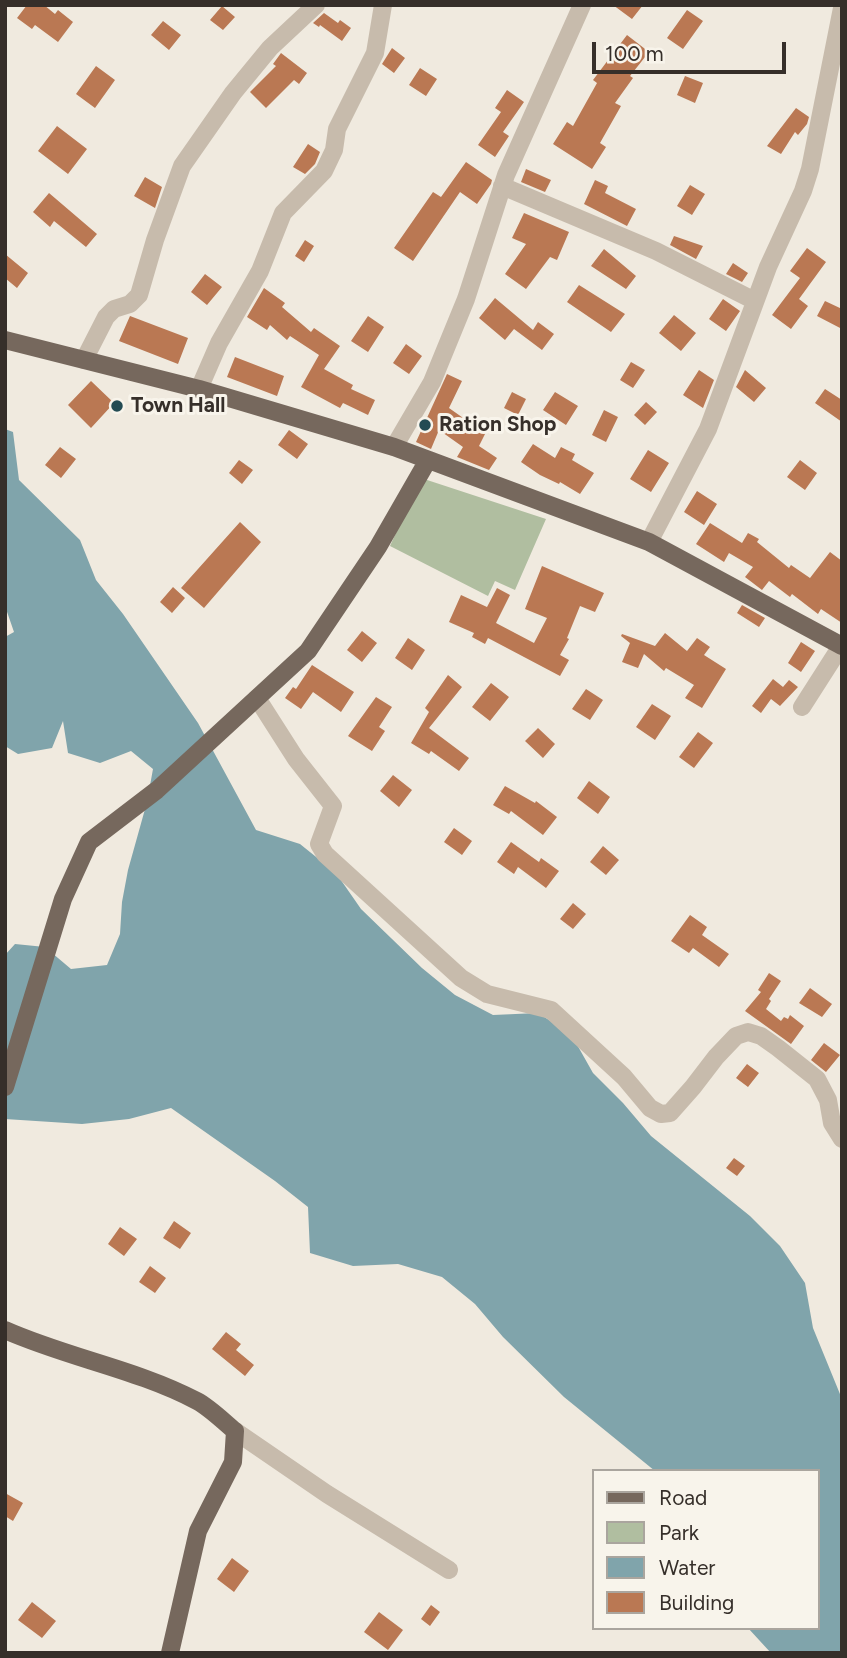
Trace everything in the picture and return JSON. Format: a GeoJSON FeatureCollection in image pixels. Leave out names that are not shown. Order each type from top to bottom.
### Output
{"type":"FeatureCollection","features":[{"type":"Feature","properties":{"kind":"main road"},"geometry":{"type":"LineString","coordinates":[[5,340],[199,389],[394,447],[649,542],[841,646]]}},
{"type":"Feature","properties":{"kind":"main road"},"geometry":{"type":"LineString","coordinates":[[5,1087],[63,899],[89,842],[157,790],[308,652],[378,547],[428,460]]}},
{"type":"Feature","properties":{"kind":"main road"},"geometry":{"type":"LineString","coordinates":[[5,1330],[36,1344],[107,1364],[199,1402],[234,1431],[233,1462],[198,1531],[170,1653]]}},
{"type":"Feature","properties":{"kind":"street"},"geometry":{"type":"LineString","coordinates":[[84,360],[106,317],[114,309],[130,304],[139,295],[155,240],[182,166],[262,57],[316,5]]}},
{"type":"Feature","properties":{"kind":"street"},"geometry":{"type":"LineString","coordinates":[[199,389],[219,343],[260,271],[283,213],[324,171],[334,150],[337,129],[375,53],[383,5]]}},
{"type":"Feature","properties":{"kind":"street"},"geometry":{"type":"LineString","coordinates":[[394,447],[432,382],[466,299],[502,186],[582,5]]}},
{"type":"Feature","properties":{"kind":"street"},"geometry":{"type":"LineString","coordinates":[[649,542],[708,429],[768,267],[803,191],[810,169],[842,8]]}},
{"type":"Feature","properties":{"kind":"street"},"geometry":{"type":"LineString","coordinates":[[502,186],[656,251],[755,301]]}},
{"type":"Feature","properties":{"kind":"street"},"geometry":{"type":"LineString","coordinates":[[802,708],[841,646]]}},
{"type":"Feature","properties":{"kind":"street"},"geometry":{"type":"LineString","coordinates":[[257,698],[296,759],[334,806],[319,844],[325,854],[461,978],[487,994],[551,1010],[614,1068],[650,1108],[661,1114],[670,1113],[680,1104],[716,1056],[736,1036],[748,1032],[761,1036],[817,1079],[828,1100],[832,1123],[842,1139]]}},
{"type":"Feature","properties":{"kind":"street"},"geometry":{"type":"LineString","coordinates":[[234,1431],[327,1494],[449,1570]]}},
{"type":"Feature","properties":{"kind":"green space"},"geometry":{"type":"Polygon","coordinates":[[[421,478],[546,519],[515,590],[495,581],[488,596],[390,546],[421,478]]]}},
{"type":"Feature","properties":{"kind":"water"},"geometry":{"type":"Polygon","coordinates":[[[5,429],[13,432],[19,480],[80,540],[96,580],[123,614],[198,723],[256,830],[300,844],[336,873],[361,909],[422,968],[455,995],[493,1015],[538,1013],[571,1034],[593,1073],[651,1136],[750,1216],[780,1246],[805,1283],[813,1328],[842,1399],[842,1653],[771,1653],[750,1630],[819,1630],[819,1469],[653,1469],[564,1397],[503,1337],[475,1304],[442,1277],[398,1264],[353,1266],[310,1253],[308,1207],[171,1108],[129,1119],[82,1124],[5,1119],[5,955],[15,944],[45,947],[71,969],[107,965],[120,934],[128,870],[147,802],[153,769],[131,751],[100,763],[68,753],[63,721],[52,748],[18,754],[5,746],[5,637],[14,632],[5,606],[5,429]]]}},
{"type":"Feature","properties":{"kind":"building"},"geometry":{"type":"Polygon","coordinates":[[[27,5],[44,5],[55,14],[58,10],[73,22],[58,42],[35,25],[32,29],[17,18],[27,5]]]}},
{"type":"Feature","properties":{"kind":"building"},"geometry":{"type":"Polygon","coordinates":[[[613,5],[643,5],[632,19],[613,5]]]}},
{"type":"Feature","properties":{"kind":"building"},"geometry":{"type":"Polygon","coordinates":[[[222,6],[235,17],[223,30],[210,20],[222,6]]]}},
{"type":"Feature","properties":{"kind":"building"},"geometry":{"type":"Polygon","coordinates":[[[687,10],[703,21],[683,49],[667,38],[687,10]]]}},
{"type":"Feature","properties":{"kind":"building"},"geometry":{"type":"Polygon","coordinates":[[[324,13],[351,28],[342,41],[313,23],[324,13]]]}},
{"type":"Feature","properties":{"kind":"building"},"geometry":{"type":"Polygon","coordinates":[[[163,21],[181,35],[169,50],[151,35],[163,21]]]}},
{"type":"Feature","properties":{"kind":"building"},"geometry":{"type":"Polygon","coordinates":[[[627,35],[649,52],[630,76],[633,78],[615,103],[621,106],[600,143],[606,147],[592,169],[553,144],[567,122],[573,126],[597,83],[593,80],[627,35]]]}},
{"type":"Feature","properties":{"kind":"building"},"geometry":{"type":"Polygon","coordinates":[[[392,48],[405,58],[394,73],[382,64],[392,48]]]}},
{"type":"Feature","properties":{"kind":"building"},"geometry":{"type":"Polygon","coordinates":[[[281,53],[307,73],[299,84],[294,80],[266,108],[250,92],[276,66],[273,64],[281,53]]]}},
{"type":"Feature","properties":{"kind":"building"},"geometry":{"type":"Polygon","coordinates":[[[96,66],[115,80],[95,108],[76,94],[96,66]]]}},
{"type":"Feature","properties":{"kind":"building"},"geometry":{"type":"Polygon","coordinates":[[[420,68],[437,79],[426,96],[409,85],[420,68]]]}},
{"type":"Feature","properties":{"kind":"building"},"geometry":{"type":"Polygon","coordinates":[[[685,76],[703,83],[695,103],[677,95],[685,76]]]}},
{"type":"Feature","properties":{"kind":"building"},"geometry":{"type":"Polygon","coordinates":[[[507,90],[524,102],[503,132],[509,136],[495,157],[478,145],[501,112],[495,108],[507,90]]]}},
{"type":"Feature","properties":{"kind":"building"},"geometry":{"type":"Polygon","coordinates":[[[796,108],[809,117],[807,124],[798,135],[795,132],[781,154],[767,146],[796,108]]]}},
{"type":"Feature","properties":{"kind":"building"},"geometry":{"type":"Polygon","coordinates":[[[57,126],[87,149],[68,174],[38,151],[57,126]]]}},
{"type":"Feature","properties":{"kind":"building"},"geometry":{"type":"Polygon","coordinates":[[[308,144],[320,152],[315,164],[305,174],[293,167],[308,144]]]}},
{"type":"Feature","properties":{"kind":"building"},"geometry":{"type":"Polygon","coordinates":[[[466,162],[492,180],[491,184],[477,204],[460,192],[413,261],[394,248],[433,192],[441,197],[466,162]]]}},
{"type":"Feature","properties":{"kind":"building"},"geometry":{"type":"Polygon","coordinates":[[[526,169],[551,180],[545,192],[521,182],[526,169]]]}},
{"type":"Feature","properties":{"kind":"building"},"geometry":{"type":"Polygon","coordinates":[[[145,177],[162,187],[155,208],[134,196],[145,177]]]}},
{"type":"Feature","properties":{"kind":"building"},"geometry":{"type":"Polygon","coordinates":[[[595,180],[608,186],[605,193],[636,209],[627,226],[584,204],[595,180]]]}},
{"type":"Feature","properties":{"kind":"building"},"geometry":{"type":"Polygon","coordinates":[[[690,185],[705,194],[692,215],[677,206],[690,185]]]}},
{"type":"Feature","properties":{"kind":"building"},"geometry":{"type":"Polygon","coordinates":[[[49,193],[97,234],[86,247],[54,221],[50,227],[33,212],[49,193]]]}},
{"type":"Feature","properties":{"kind":"building"},"geometry":{"type":"Polygon","coordinates":[[[524,213],[569,232],[557,260],[550,257],[526,289],[505,274],[526,244],[512,238],[524,213]]]}},
{"type":"Feature","properties":{"kind":"building"},"geometry":{"type":"Polygon","coordinates":[[[674,236],[703,246],[696,259],[670,245],[674,236]]]}},
{"type":"Feature","properties":{"kind":"building"},"geometry":{"type":"Polygon","coordinates":[[[305,240],[314,246],[304,262],[295,256],[305,240]]]}},
{"type":"Feature","properties":{"kind":"building"},"geometry":{"type":"Polygon","coordinates":[[[807,248],[826,262],[799,299],[808,306],[791,329],[772,315],[800,278],[790,271],[807,248]]]}},
{"type":"Feature","properties":{"kind":"building"},"geometry":{"type":"Polygon","coordinates":[[[604,249],[636,276],[626,289],[591,266],[604,249]]]}},
{"type":"Feature","properties":{"kind":"building"},"geometry":{"type":"Polygon","coordinates":[[[5,254],[28,273],[17,288],[5,278],[5,254]]]}},
{"type":"Feature","properties":{"kind":"building"},"geometry":{"type":"Polygon","coordinates":[[[733,263],[748,273],[742,282],[726,274],[733,263]]]}},
{"type":"Feature","properties":{"kind":"building"},"geometry":{"type":"Polygon","coordinates":[[[205,274],[222,287],[207,305],[191,292],[205,274]]]}},
{"type":"Feature","properties":{"kind":"building"},"geometry":{"type":"Polygon","coordinates":[[[579,285],[625,314],[611,332],[567,302],[579,285]]]}},
{"type":"Feature","properties":{"kind":"building"},"geometry":{"type":"Polygon","coordinates":[[[264,288],[285,303],[282,307],[311,332],[314,328],[340,346],[324,369],[353,385],[351,389],[375,400],[368,415],[343,403],[340,408],[301,387],[319,355],[290,336],[287,340],[270,325],[267,330],[247,317],[264,288]]]}},
{"type":"Feature","properties":{"kind":"building"},"geometry":{"type":"Polygon","coordinates":[[[495,298],[533,330],[538,322],[554,334],[542,350],[514,329],[505,340],[479,318],[495,298]]]}},
{"type":"Feature","properties":{"kind":"building"},"geometry":{"type":"Polygon","coordinates":[[[723,299],[740,311],[726,331],[709,319],[723,299]]]}},
{"type":"Feature","properties":{"kind":"building"},"geometry":{"type":"Polygon","coordinates":[[[825,301],[842,309],[842,329],[817,316],[825,301]]]}},
{"type":"Feature","properties":{"kind":"building"},"geometry":{"type":"Polygon","coordinates":[[[674,315],[696,333],[681,351],[659,333],[674,315]]]}},
{"type":"Feature","properties":{"kind":"building"},"geometry":{"type":"Polygon","coordinates":[[[130,316],[188,338],[178,364],[119,341],[130,316]]]}},
{"type":"Feature","properties":{"kind":"building"},"geometry":{"type":"Polygon","coordinates":[[[368,316],[384,327],[368,352],[351,341],[368,316]]]}},
{"type":"Feature","properties":{"kind":"building"},"geometry":{"type":"Polygon","coordinates":[[[406,344],[422,356],[409,374],[393,363],[406,344]]]}},
{"type":"Feature","properties":{"kind":"building"},"geometry":{"type":"Polygon","coordinates":[[[235,357],[284,376],[277,396],[227,377],[235,357]]]}},
{"type":"Feature","properties":{"kind":"building"},"geometry":{"type":"Polygon","coordinates":[[[631,362],[645,370],[633,388],[620,380],[631,362]]]}},
{"type":"Feature","properties":{"kind":"building"},"geometry":{"type":"Polygon","coordinates":[[[699,370],[714,380],[703,408],[683,395],[699,370]]]}},
{"type":"Feature","properties":{"kind":"building"},"geometry":{"type":"Polygon","coordinates":[[[745,370],[766,388],[754,402],[736,387],[745,370]]]}},
{"type":"Feature","properties":{"kind":"building"},"geometry":{"type":"Polygon","coordinates":[[[447,374],[462,381],[449,408],[476,427],[478,424],[488,428],[479,446],[497,458],[489,470],[457,457],[463,447],[439,430],[431,449],[416,442],[447,374]]]}},
{"type":"Feature","properties":{"kind":"building"},"geometry":{"type":"Polygon","coordinates":[[[91,381],[114,403],[91,428],[68,405],[91,381]]]}},
{"type":"Feature","properties":{"kind":"building"},"geometry":{"type":"Polygon","coordinates":[[[825,389],[842,400],[842,422],[815,403],[825,389]]]}},
{"type":"Feature","properties":{"kind":"building"},"geometry":{"type":"Polygon","coordinates":[[[512,392],[526,399],[518,415],[504,408],[512,392]]]}},
{"type":"Feature","properties":{"kind":"building"},"geometry":{"type":"Polygon","coordinates":[[[555,392],[578,406],[566,425],[543,410],[555,392]]]}},
{"type":"Feature","properties":{"kind":"building"},"geometry":{"type":"Polygon","coordinates":[[[646,402],[657,412],[645,425],[634,415],[646,402]]]}},
{"type":"Feature","properties":{"kind":"building"},"geometry":{"type":"Polygon","coordinates":[[[604,410],[618,417],[606,442],[592,435],[604,410]]]}},
{"type":"Feature","properties":{"kind":"building"},"geometry":{"type":"Polygon","coordinates":[[[289,430],[308,444],[297,459],[278,445],[289,430]]]}},
{"type":"Feature","properties":{"kind":"building"},"geometry":{"type":"Polygon","coordinates":[[[533,444],[555,458],[561,447],[575,454],[572,460],[594,473],[580,494],[560,482],[559,484],[540,475],[521,462],[533,444]]]}},
{"type":"Feature","properties":{"kind":"building"},"geometry":{"type":"Polygon","coordinates":[[[60,447],[76,459],[61,478],[45,465],[60,447]]]}},
{"type":"Feature","properties":{"kind":"building"},"geometry":{"type":"Polygon","coordinates":[[[648,450],[669,463],[651,492],[630,479],[648,450]]]}},
{"type":"Feature","properties":{"kind":"building"},"geometry":{"type":"Polygon","coordinates":[[[239,460],[253,470],[242,484],[229,473],[239,460]]]}},
{"type":"Feature","properties":{"kind":"building"},"geometry":{"type":"Polygon","coordinates":[[[800,460],[817,473],[805,490],[787,477],[800,460]]]}},
{"type":"Feature","properties":{"kind":"building"},"geometry":{"type":"Polygon","coordinates":[[[697,491],[717,504],[704,525],[684,512],[697,491]]]}},
{"type":"Feature","properties":{"kind":"building"},"geometry":{"type":"Polygon","coordinates":[[[240,522],[261,542],[204,608],[181,588],[240,522]]]}},
{"type":"Feature","properties":{"kind":"building"},"geometry":{"type":"Polygon","coordinates":[[[710,523],[742,543],[748,533],[759,539],[757,542],[789,568],[791,565],[810,578],[830,552],[842,561],[842,623],[821,609],[818,614],[769,581],[762,590],[745,577],[753,567],[729,553],[724,562],[696,544],[710,523]]]}},
{"type":"Feature","properties":{"kind":"building"},"geometry":{"type":"Polygon","coordinates":[[[542,566],[604,593],[595,612],[580,606],[567,638],[569,639],[560,655],[569,660],[560,676],[488,638],[485,644],[472,637],[474,633],[449,622],[461,595],[487,607],[497,588],[510,595],[496,623],[534,643],[547,618],[525,609],[542,566]]]}},
{"type":"Feature","properties":{"kind":"building"},"geometry":{"type":"Polygon","coordinates":[[[173,587],[185,598],[172,613],[160,602],[173,587]]]}},
{"type":"Feature","properties":{"kind":"building"},"geometry":{"type":"Polygon","coordinates":[[[742,605],[765,618],[759,627],[737,613],[742,605]]]}},
{"type":"Feature","properties":{"kind":"building"},"geometry":{"type":"Polygon","coordinates":[[[362,631],[377,643],[362,662],[347,650],[362,631]]]}},
{"type":"Feature","properties":{"kind":"building"},"geometry":{"type":"Polygon","coordinates":[[[665,633],[687,651],[697,638],[710,647],[704,655],[726,669],[702,708],[685,698],[694,685],[666,668],[664,671],[644,654],[638,668],[622,662],[630,643],[622,634],[655,646],[665,633]]]}},
{"type":"Feature","properties":{"kind":"building"},"geometry":{"type":"Polygon","coordinates":[[[408,638],[425,650],[412,670],[395,658],[408,638]]]}},
{"type":"Feature","properties":{"kind":"building"},"geometry":{"type":"Polygon","coordinates":[[[801,642],[815,651],[801,672],[788,663],[801,642]]]}},
{"type":"Feature","properties":{"kind":"building"},"geometry":{"type":"Polygon","coordinates":[[[312,665],[354,692],[341,712],[313,692],[301,709],[285,698],[293,687],[296,689],[312,665]]]}},
{"type":"Feature","properties":{"kind":"building"},"geometry":{"type":"Polygon","coordinates":[[[448,675],[462,687],[429,728],[469,758],[459,771],[431,751],[429,754],[411,743],[429,712],[425,708],[448,675]]]}},
{"type":"Feature","properties":{"kind":"building"},"geometry":{"type":"Polygon","coordinates":[[[773,679],[783,687],[789,680],[798,687],[780,706],[771,699],[761,713],[752,706],[773,679]]]}},
{"type":"Feature","properties":{"kind":"building"},"geometry":{"type":"Polygon","coordinates":[[[491,683],[509,697],[490,721],[472,707],[491,683]]]}},
{"type":"Feature","properties":{"kind":"building"},"geometry":{"type":"Polygon","coordinates":[[[586,689],[603,700],[590,720],[572,709],[586,689]]]}},
{"type":"Feature","properties":{"kind":"building"},"geometry":{"type":"Polygon","coordinates":[[[376,697],[392,707],[379,727],[385,731],[372,751],[348,736],[376,697]]]}},
{"type":"Feature","properties":{"kind":"building"},"geometry":{"type":"Polygon","coordinates":[[[652,704],[671,716],[655,740],[636,727],[652,704]]]}},
{"type":"Feature","properties":{"kind":"building"},"geometry":{"type":"Polygon","coordinates":[[[538,728],[555,744],[543,758],[525,741],[538,728]]]}},
{"type":"Feature","properties":{"kind":"building"},"geometry":{"type":"Polygon","coordinates":[[[698,732],[713,743],[694,768],[679,757],[698,732]]]}},
{"type":"Feature","properties":{"kind":"building"},"geometry":{"type":"Polygon","coordinates":[[[393,775],[412,790],[399,807],[380,791],[393,775]]]}},
{"type":"Feature","properties":{"kind":"building"},"geometry":{"type":"Polygon","coordinates":[[[589,781],[610,797],[598,814],[577,798],[589,781]]]}},
{"type":"Feature","properties":{"kind":"building"},"geometry":{"type":"Polygon","coordinates":[[[505,786],[535,803],[536,801],[557,817],[543,835],[511,811],[509,814],[493,805],[505,786]]]}},
{"type":"Feature","properties":{"kind":"building"},"geometry":{"type":"Polygon","coordinates":[[[454,828],[472,841],[462,855],[444,842],[454,828]]]}},
{"type":"Feature","properties":{"kind":"building"},"geometry":{"type":"Polygon","coordinates":[[[511,842],[539,862],[541,858],[559,871],[546,888],[518,867],[514,874],[497,862],[511,842]]]}},
{"type":"Feature","properties":{"kind":"building"},"geometry":{"type":"Polygon","coordinates":[[[603,846],[619,860],[606,875],[590,862],[603,846]]]}},
{"type":"Feature","properties":{"kind":"building"},"geometry":{"type":"Polygon","coordinates":[[[573,903],[586,914],[573,929],[560,919],[573,903]]]}},
{"type":"Feature","properties":{"kind":"building"},"geometry":{"type":"Polygon","coordinates":[[[690,915],[707,927],[702,935],[729,954],[719,967],[693,948],[689,953],[671,941],[690,915]]]}},
{"type":"Feature","properties":{"kind":"building"},"geometry":{"type":"Polygon","coordinates":[[[769,973],[781,981],[766,1009],[781,1021],[784,1017],[788,1019],[790,1015],[804,1026],[791,1044],[745,1011],[761,992],[758,990],[769,973]]]}},
{"type":"Feature","properties":{"kind":"building"},"geometry":{"type":"Polygon","coordinates":[[[810,988],[832,1004],[822,1017],[799,1003],[810,988]]]}},
{"type":"Feature","properties":{"kind":"building"},"geometry":{"type":"Polygon","coordinates":[[[824,1043],[840,1055],[826,1072],[811,1060],[824,1043]]]}},
{"type":"Feature","properties":{"kind":"building"},"geometry":{"type":"Polygon","coordinates":[[[747,1064],[759,1073],[748,1087],[736,1078],[747,1064]]]}},
{"type":"Feature","properties":{"kind":"building"},"geometry":{"type":"Polygon","coordinates":[[[734,1158],[745,1166],[737,1176],[726,1168],[734,1158]]]}},
{"type":"Feature","properties":{"kind":"building"},"geometry":{"type":"Polygon","coordinates":[[[174,1221],[191,1233],[180,1249],[163,1238],[174,1221]]]}},
{"type":"Feature","properties":{"kind":"building"},"geometry":{"type":"Polygon","coordinates":[[[120,1227],[137,1239],[124,1256],[108,1244],[120,1227]]]}},
{"type":"Feature","properties":{"kind":"building"},"geometry":{"type":"Polygon","coordinates":[[[150,1266],[166,1278],[155,1293],[139,1282],[150,1266]]]}},
{"type":"Feature","properties":{"kind":"building"},"geometry":{"type":"Polygon","coordinates":[[[226,1332],[241,1344],[236,1350],[254,1365],[245,1376],[212,1349],[226,1332]]]}},
{"type":"Feature","properties":{"kind":"building"},"geometry":{"type":"Polygon","coordinates":[[[5,1493],[23,1503],[13,1521],[5,1516],[5,1493]]]}},
{"type":"Feature","properties":{"kind":"building"},"geometry":{"type":"Polygon","coordinates":[[[232,1558],[249,1571],[234,1592],[217,1579],[232,1558]]]}},
{"type":"Feature","properties":{"kind":"building"},"geometry":{"type":"Polygon","coordinates":[[[32,1602],[56,1621],[42,1638],[18,1620],[32,1602]]]}},
{"type":"Feature","properties":{"kind":"building"},"geometry":{"type":"Polygon","coordinates":[[[431,1605],[440,1612],[430,1626],[421,1619],[431,1605]]]}},
{"type":"Feature","properties":{"kind":"building"},"geometry":{"type":"Polygon","coordinates":[[[379,1612],[403,1630],[388,1650],[364,1632],[379,1612]]]}},
{"type":"Feature","properties":{"kind":"place","name":"Town Hall"},"geometry":{"type":"Point","coordinates":[117,406]}},
{"type":"Feature","properties":{"kind":"place","name":"Ration Shop"},"geometry":{"type":"Point","coordinates":[425,425]}}]}
